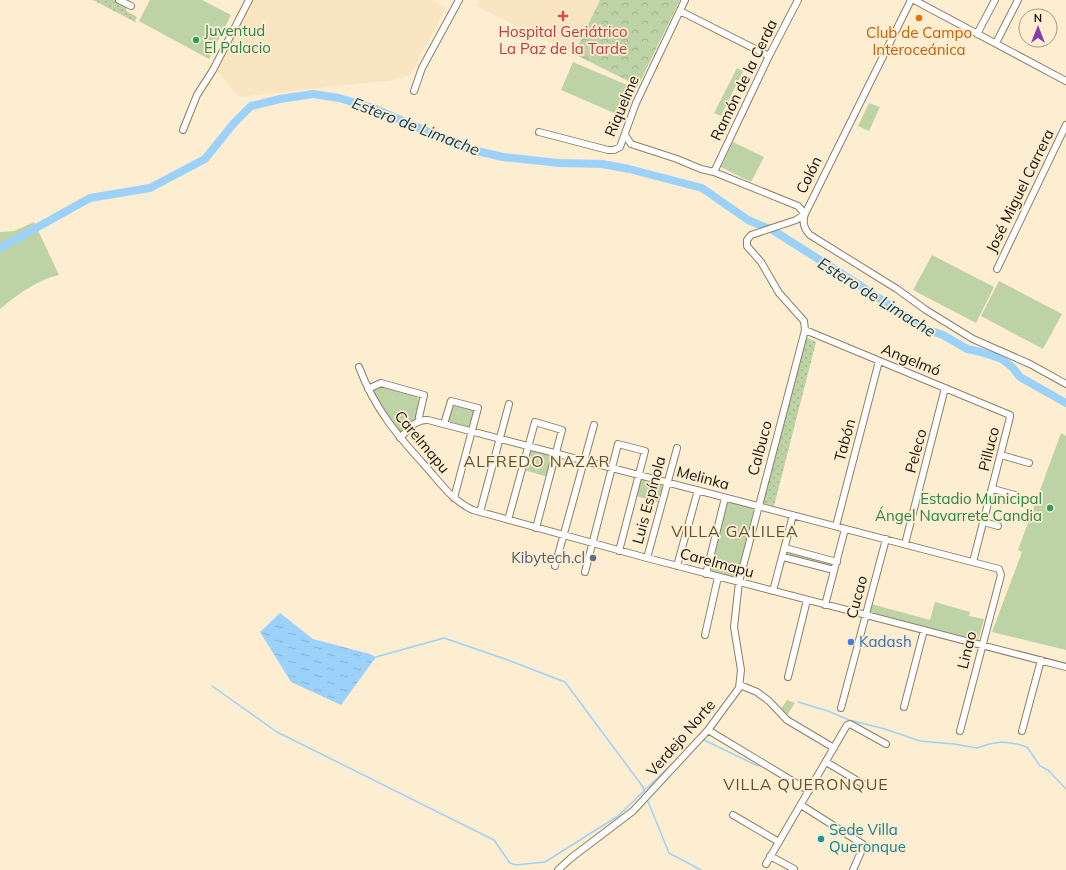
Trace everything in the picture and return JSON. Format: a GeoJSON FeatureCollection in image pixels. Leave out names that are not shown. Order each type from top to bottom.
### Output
{"type":"FeatureCollection","features":[{"type":"Feature","properties":{"kind":"street"},"geometry":{"type":"LineString","coordinates":[[119,0],[130,8],[134,0]]}},
{"type":"Feature","properties":{"kind":"street"},"geometry":{"type":"LineString","coordinates":[[183,130],[197,95],[213,70],[250,0]]}},
{"type":"Feature","properties":{"kind":"street"},"geometry":{"type":"LineString","coordinates":[[414,91],[422,68],[459,0]]}},
{"type":"Feature","properties":{"kind":"street","name":"Riquelme"},"geometry":{"type":"LineString","coordinates":[[539,132],[611,150],[620,147],[636,103],[685,0]]}},
{"type":"Feature","properties":{"kind":"street","name":"Ramón de la Cerda"},"geometry":{"type":"LineString","coordinates":[[714,172],[769,56],[798,0]]}},
{"type":"Feature","properties":{"kind":"street"},"geometry":{"type":"LineString","coordinates":[[912,0],[1066,81]]}},
{"type":"Feature","properties":{"kind":"street","name":"Colón"},"geometry":{"type":"LineString","coordinates":[[804,321],[779,293],[761,262],[748,248],[746,242],[751,235],[796,220],[805,214],[912,0]]}},
{"type":"Feature","properties":{"kind":"street"},"geometry":{"type":"LineString","coordinates":[[977,34],[995,0]]}},
{"type":"Feature","properties":{"kind":"street"},"geometry":{"type":"LineString","coordinates":[[996,43],[1018,0]]}},
{"type":"Feature","properties":{"kind":"street"},"geometry":{"type":"LineString","coordinates":[[680,11],[769,56]]}},
{"type":"Feature","properties":{"kind":"street","name":"José Miguel Carrera"},"geometry":{"type":"LineString","coordinates":[[997,269],[1066,125]]}},
{"type":"Feature","properties":{"kind":"street"},"geometry":{"type":"LineString","coordinates":[[624,135],[631,144],[677,159],[701,169],[714,172],[798,206],[805,214],[805,227],[810,235],[897,289],[926,310],[973,339],[1030,364],[1066,384]]}},
{"type":"Feature","properties":{"kind":"street","name":"Calbuco"},"geometry":{"type":"LineString","coordinates":[[739,582],[805,330],[804,321]]}},
{"type":"Feature","properties":{"kind":"street","name":"Angelmó"},"geometry":{"type":"LineString","coordinates":[[805,330],[1008,414]]}},
{"type":"Feature","properties":{"kind":"street","name":"Tabón"},"geometry":{"type":"LineString","coordinates":[[836,526],[880,361]]}},
{"type":"Feature","properties":{"kind":"street","name":"Carelmapu"},"geometry":{"type":"LineString","coordinates":[[359,367],[368,389],[384,417],[400,438],[445,489],[454,498],[467,507],[619,551],[1066,667]]}},
{"type":"Feature","properties":{"kind":"street"},"geometry":{"type":"LineString","coordinates":[[368,389],[381,383],[424,395],[419,417],[420,421],[400,438]]}},
{"type":"Feature","properties":{"kind":"street","name":"Peleco"},"geometry":{"type":"LineString","coordinates":[[905,544],[945,388]]}},
{"type":"Feature","properties":{"kind":"street"},"geometry":{"type":"LineString","coordinates":[[444,424],[450,401],[478,408],[454,498]]}},
{"type":"Feature","properties":{"kind":"street"},"geometry":{"type":"LineString","coordinates":[[480,512],[509,404]]}},
{"type":"Feature","properties":{"kind":"street","name":"Pilluco"},"geometry":{"type":"LineString","coordinates":[[974,562],[1002,455],[1010,417],[1008,414]]}},
{"type":"Feature","properties":{"kind":"street","name":"Melinka"},"geometry":{"type":"LineString","coordinates":[[420,421],[428,420],[472,431],[997,568],[1000,570],[1001,575]]}},
{"type":"Feature","properties":{"kind":"street"},"geometry":{"type":"LineString","coordinates":[[508,520],[535,422],[562,430],[536,528]]}},
{"type":"Feature","properties":{"kind":"street"},"geometry":{"type":"LineString","coordinates":[[555,566],[594,425]]}},
{"type":"Feature","properties":{"kind":"street"},"geometry":{"type":"LineString","coordinates":[[585,572],[618,444],[645,451],[619,551]]}},
{"type":"Feature","properties":{"kind":"street","name":"Luis Espínola"},"geometry":{"type":"LineString","coordinates":[[647,558],[677,448]]}},
{"type":"Feature","properties":{"kind":"street"},"geometry":{"type":"LineString","coordinates":[[1002,455],[1029,463]]}},
{"type":"Feature","properties":{"kind":"street"},"geometry":{"type":"LineString","coordinates":[[993,489],[1015,495]]}},
{"type":"Feature","properties":{"kind":"street"},"geometry":{"type":"LineString","coordinates":[[677,566],[698,490]]}},
{"type":"Feature","properties":{"kind":"street"},"geometry":{"type":"LineString","coordinates":[[706,574],[725,498]]}},
{"type":"Feature","properties":{"kind":"street"},"geometry":{"type":"LineString","coordinates":[[774,591],[794,515]]}},
{"type":"Feature","properties":{"kind":"street"},"geometry":{"type":"LineString","coordinates":[[984,522],[998,526]]}},
{"type":"Feature","properties":{"kind":"street"},"geometry":{"type":"LineString","coordinates":[[825,604],[845,528]]}},
{"type":"Feature","properties":{"kind":"street","name":"Cucao"},"geometry":{"type":"LineString","coordinates":[[841,708],[886,539]]}},
{"type":"Feature","properties":{"kind":"street"},"geometry":{"type":"LineString","coordinates":[[785,548],[837,562]]}},
{"type":"Feature","properties":{"kind":"street"},"geometry":{"type":"LineString","coordinates":[[782,557],[834,570]]}},
{"type":"Feature","properties":{"kind":"street","name":"Linao"},"geometry":{"type":"LineString","coordinates":[[960,731],[1001,575]]}},
{"type":"Feature","properties":{"kind":"street"},"geometry":{"type":"LineString","coordinates":[[705,635],[718,577]]}},
{"type":"Feature","properties":{"kind":"street","name":"Verdejo Norte"},"geometry":{"type":"LineString","coordinates":[[558,870],[571,858],[633,812],[708,730],[737,692],[740,685],[741,666],[734,627],[739,582]]}},
{"type":"Feature","properties":{"kind":"street"},"geometry":{"type":"LineString","coordinates":[[788,677],[807,600]]}},
{"type":"Feature","properties":{"kind":"street"},"geometry":{"type":"LineString","coordinates":[[904,707],[924,630]]}},
{"type":"Feature","properties":{"kind":"street"},"geometry":{"type":"LineString","coordinates":[[1022,731],[1041,660]]}},
{"type":"Feature","properties":{"kind":"street"},"geometry":{"type":"LineString","coordinates":[[740,685],[758,693],[769,701],[787,720],[834,748]]}},
{"type":"Feature","properties":{"kind":"street"},"geometry":{"type":"LineString","coordinates":[[766,864],[847,725],[850,724],[886,744]]}},
{"type":"Feature","properties":{"kind":"street"},"geometry":{"type":"LineString","coordinates":[[708,730],[809,791]]}},
{"type":"Feature","properties":{"kind":"street"},"geometry":{"type":"LineString","coordinates":[[826,762],[864,784]]}},
{"type":"Feature","properties":{"kind":"street"},"geometry":{"type":"LineString","coordinates":[[801,805],[864,845],[853,870]]}},
{"type":"Feature","properties":{"kind":"street"},"geometry":{"type":"LineString","coordinates":[[733,815],[779,842]]}},
{"type":"Feature","properties":{"kind":"street"},"geometry":{"type":"LineString","coordinates":[[770,856],[794,870]]}},
{"type":"Feature","properties":{"kind":"shaded area"},"geometry":{"type":"Polygon","coordinates":[[[253,0],[431,0],[446,8],[410,75],[394,80],[239,97],[217,71],[253,0]]]}},
{"type":"Feature","properties":{"kind":"shaded area","name":"Hospital Geriátrico La Paz de la Tarde"},"geometry":{"type":"Polygon","coordinates":[[[479,0],[600,0],[574,54],[476,6],[479,0]]]}},
{"type":"Feature","properties":{"kind":"green space"},"geometry":{"type":"Polygon","coordinates":[[[93,0],[117,0],[127,5],[126,11],[137,17],[135,22],[93,0]]]}},
{"type":"Feature","properties":{"kind":"green space","name":"Juventud El Palacio"},"geometry":{"type":"Polygon","coordinates":[[[150,0],[202,0],[231,15],[209,59],[139,21],[150,0]]]}},
{"type":"Feature","properties":{"kind":"green space"},"geometry":{"type":"Polygon","coordinates":[[[600,0],[680,0],[638,86],[574,54],[600,0]]]}},
{"type":"Feature","properties":{"kind":"green space"},"geometry":{"type":"Polygon","coordinates":[[[573,62],[634,88],[621,116],[561,90],[573,62]]]}},
{"type":"Feature","properties":{"kind":"green space"},"geometry":{"type":"Polygon","coordinates":[[[737,68],[743,71],[721,116],[714,113],[737,68]]]}},
{"type":"Feature","properties":{"kind":"green space"},"geometry":{"type":"Polygon","coordinates":[[[869,103],[880,107],[869,131],[858,126],[869,103]]]}},
{"type":"Feature","properties":{"kind":"green space"},"geometry":{"type":"Polygon","coordinates":[[[733,142],[764,157],[751,182],[721,167],[733,142]]]}},
{"type":"Feature","properties":{"kind":"green space"},"geometry":{"type":"Polygon","coordinates":[[[34,222],[59,275],[35,284],[0,309],[0,232],[14,231],[34,222]]]}},
{"type":"Feature","properties":{"kind":"green space"},"geometry":{"type":"Polygon","coordinates":[[[932,255],[994,287],[976,323],[913,290],[932,255]]]}},
{"type":"Feature","properties":{"kind":"green space"},"geometry":{"type":"Polygon","coordinates":[[[999,281],[1062,314],[1043,349],[981,316],[999,281]]]}},
{"type":"Feature","properties":{"kind":"green space"},"geometry":{"type":"Polygon","coordinates":[[[806,337],[816,342],[774,506],[763,503],[806,337]]]}},
{"type":"Feature","properties":{"kind":"green space"},"geometry":{"type":"Polygon","coordinates":[[[380,385],[415,395],[419,400],[415,419],[401,432],[397,431],[371,390],[380,385]]]}},
{"type":"Feature","properties":{"kind":"green space"},"geometry":{"type":"Polygon","coordinates":[[[453,404],[475,411],[470,427],[448,421],[453,404]]]}},
{"type":"Feature","properties":{"kind":"green space","name":"Estadio Municipal Ángel Navarrete Candia"},"geometry":{"type":"Polygon","coordinates":[[[1061,433],[1066,436],[1066,650],[992,632],[1022,552],[1018,550],[1061,433]]]}},
{"type":"Feature","properties":{"kind":"green space"},"geometry":{"type":"Polygon","coordinates":[[[530,450],[554,456],[548,477],[524,470],[530,450]]]}},
{"type":"Feature","properties":{"kind":"green space"},"geometry":{"type":"Polygon","coordinates":[[[640,479],[663,485],[658,502],[636,496],[640,479]]]}},
{"type":"Feature","properties":{"kind":"green space"},"geometry":{"type":"Polygon","coordinates":[[[726,501],[754,508],[737,578],[708,571],[726,501]]]}},
{"type":"Feature","properties":{"kind":"green space"},"geometry":{"type":"Polygon","coordinates":[[[786,550],[834,563],[832,569],[785,556],[786,550]]]}},
{"type":"Feature","properties":{"kind":"green space"},"geometry":{"type":"Polygon","coordinates":[[[935,602],[970,612],[969,616],[984,619],[978,641],[869,613],[871,604],[930,620],[935,602]]]}},
{"type":"Feature","properties":{"kind":"green space"},"geometry":{"type":"Polygon","coordinates":[[[787,700],[795,703],[786,717],[781,709],[787,700]]]}},
{"type":"Feature","properties":{"kind":"water"},"geometry":{"type":"Polygon","coordinates":[[[280,613],[313,639],[370,654],[376,657],[341,705],[291,682],[260,632],[280,613]]]}},
{"type":"Feature","properties":{"kind":"waterway","name":"Estero de Limache"},"geometry":{"type":"LineString","coordinates":[[0,248],[90,198],[150,188],[205,159],[234,123],[251,106],[280,99],[313,94],[339,98],[373,108],[468,149],[503,157],[559,163],[602,164],[629,169],[702,188],[748,220],[767,228]]}},
{"type":"Feature","properties":{"kind":"waterway","name":"Estero de Limache"},"geometry":{"type":"LineString","coordinates":[[774,231],[861,286],[923,328],[943,335],[967,349],[1002,359],[1013,368],[1020,377],[1066,403]]}},
{"type":"Feature","properties":{"kind":"waterway"},"geometry":{"type":"LineString","coordinates":[[376,657],[444,638],[565,682],[643,787],[644,792]]}},
{"type":"Feature","properties":{"kind":"waterway"},"geometry":{"type":"LineString","coordinates":[[212,686],[277,732],[494,840],[510,863],[516,865],[545,862],[618,816],[672,764]]}},
{"type":"Feature","properties":{"kind":"waterway"},"geometry":{"type":"LineString","coordinates":[[798,702],[828,711],[849,720],[885,729],[920,741],[977,748],[1002,742],[1027,747],[1040,766],[1048,770],[1066,789]]}},
{"type":"Feature","properties":{"kind":"waterway"},"geometry":{"type":"LineString","coordinates":[[704,740],[758,766]]}},
{"type":"Feature","properties":{"kind":"waterway"},"geometry":{"type":"LineString","coordinates":[[647,799],[669,853],[701,870]]}},
{"type":"Feature","properties":{"kind":"place","name":"Hospital Geriátrico La Paz de la Tarde"},"geometry":{"type":"Point","coordinates":[563,16]}},
{"type":"Feature","properties":{"kind":"place","name":"Club de Campo Interoceánica"},"geometry":{"type":"Point","coordinates":[919,18]}},
{"type":"Feature","properties":{"kind":"place","name":"Juventud El Palacio"},"geometry":{"type":"Point","coordinates":[196,40]}},
{"type":"Feature","properties":{"kind":"place","name":"Estadio Municipal Ángel Navarrete Candia"},"geometry":{"type":"Point","coordinates":[1050,508]}},
{"type":"Feature","properties":{"kind":"place","name":"Kibytech.cl"},"geometry":{"type":"Point","coordinates":[593,558]}},
{"type":"Feature","properties":{"kind":"place","name":"Kadash"},"geometry":{"type":"Point","coordinates":[851,642]}},
{"type":"Feature","properties":{"kind":"place","name":"Sede Villa Queronque"},"geometry":{"type":"Point","coordinates":[821,839]}},
{"type":"Feature","properties":{"kind":"district","name":"ALFREDO NAZAR"},"geometry":{"type":"Point","coordinates":[537,461]}},
{"type":"Feature","properties":{"kind":"district","name":"VILLA GALILEA"},"geometry":{"type":"Point","coordinates":[735,531]}},
{"type":"Feature","properties":{"kind":"district","name":"VILLA QUERONQUE"},"geometry":{"type":"Point","coordinates":[806,784]}}]}
